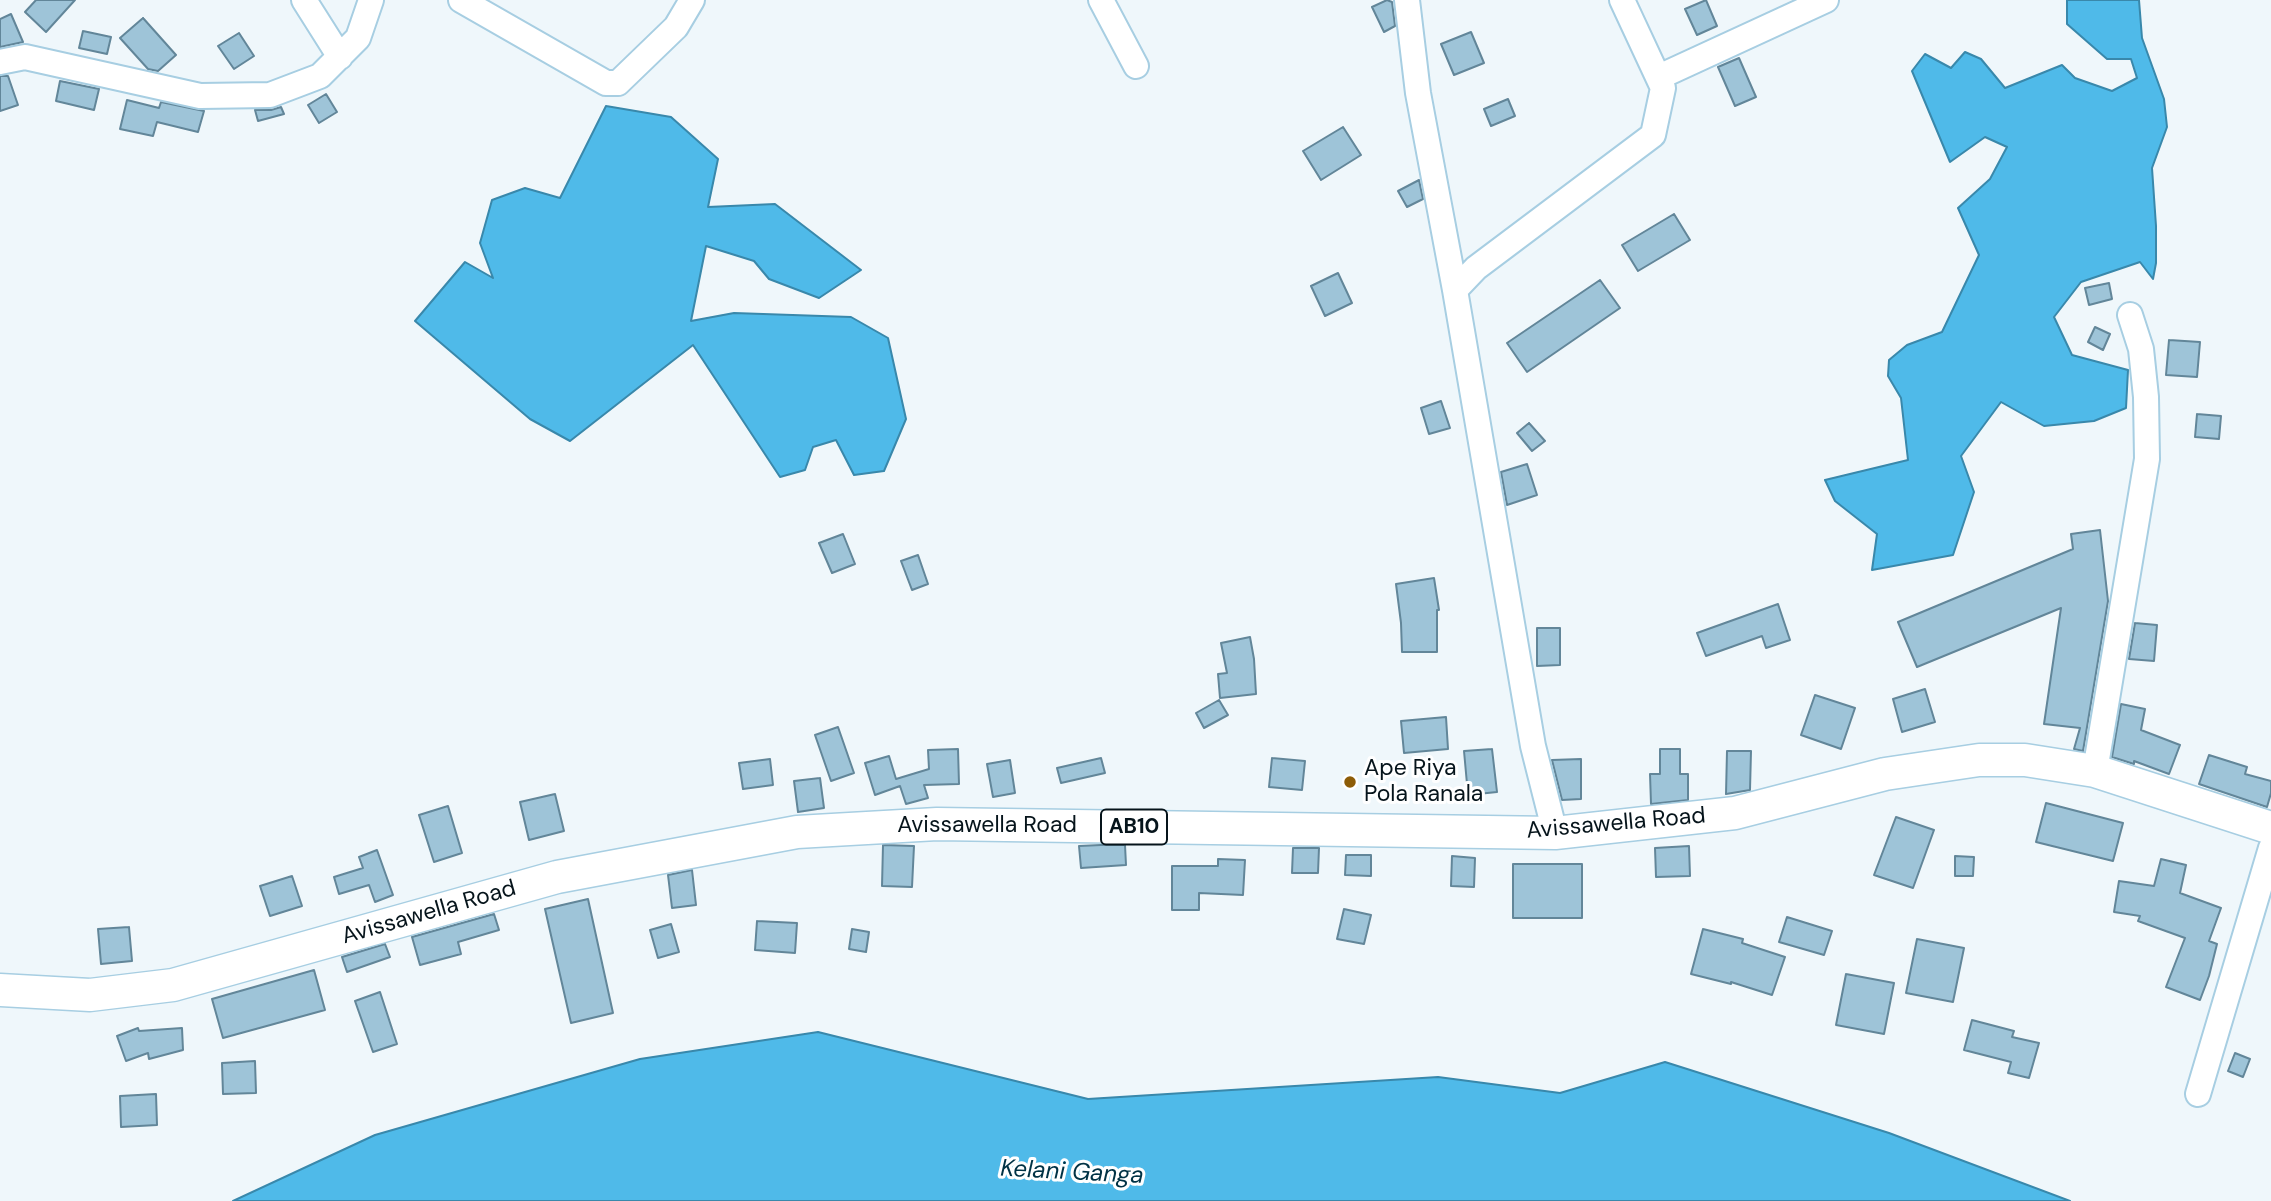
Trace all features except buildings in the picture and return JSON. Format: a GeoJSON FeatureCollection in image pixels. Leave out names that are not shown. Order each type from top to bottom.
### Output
{"type":"FeatureCollection","features":[{"type":"Feature","properties":{"kind":"main road","name":"Avissawella Road"},"geometry":{"type":"LineString","coordinates":[[0,990],[90,995],[173,985],[558,877],[797,832],[937,824],[1555,833],[1735,813],[1885,774],[1979,760],[2025,760],[2095,771],[2271,828]]}},
{"type":"Feature","properties":{"kind":"street"},"geometry":{"type":"LineString","coordinates":[[304,0],[340,57]]}},
{"type":"Feature","properties":{"kind":"street"},"geometry":{"type":"LineString","coordinates":[[0,62],[25,57],[200,96],[270,95],[320,76],[358,38],[371,0]]}},
{"type":"Feature","properties":{"kind":"street"},"geometry":{"type":"LineString","coordinates":[[461,0],[606,83],[618,83],[676,27],[692,0]]}},
{"type":"Feature","properties":{"kind":"street"},"geometry":{"type":"LineString","coordinates":[[1101,0],[1136,66]]}},
{"type":"Feature","properties":{"kind":"street"},"geometry":{"type":"LineString","coordinates":[[1407,0],[1418,93],[1455,290],[1533,746],[1555,833]]}},
{"type":"Feature","properties":{"kind":"street"},"geometry":{"type":"LineString","coordinates":[[1455,290],[1476,268],[1653,135],[1663,88],[1622,0]]}},
{"type":"Feature","properties":{"kind":"street"},"geometry":{"type":"LineString","coordinates":[[1659,77],[1826,0]]}},
{"type":"Feature","properties":{"kind":"street"},"geometry":{"type":"LineString","coordinates":[[2095,771],[2147,459],[2146,397],[2141,349],[2130,316]]}},
{"type":"Feature","properties":{"kind":"street"},"geometry":{"type":"LineString","coordinates":[[2198,1094],[2271,848]]}},
{"type":"Feature","properties":{"kind":"water"},"geometry":{"type":"Polygon","coordinates":[[[2067,0],[2139,0],[2142,38],[2164,99],[2167,127],[2152,168],[2156,226],[2153,279],[2140,262],[2081,282],[2054,317],[2072,355],[2128,370],[2126,408],[2094,421],[2044,426],[2001,402],[1961,456],[1974,492],[1953,555],[1872,570],[1877,534],[1835,501],[1825,480],[1908,460],[1901,398],[1888,376],[1889,360],[1907,345],[1942,332],[1979,255],[1958,208],[1990,179],[2007,147],[1985,137],[1950,162],[1912,71],[1925,54],[1951,68],[1965,52],[1981,59],[2005,88],[2062,65],[2075,78],[2112,91],[2137,78],[2131,59],[2107,59],[2067,24],[2067,0]]]}},
{"type":"Feature","properties":{"kind":"water"},"geometry":{"type":"Polygon","coordinates":[[[606,106],[671,117],[718,159],[708,207],[775,204],[861,270],[819,298],[769,279],[754,261],[706,246],[691,321],[734,313],[851,317],[888,338],[906,419],[884,471],[854,475],[836,440],[813,447],[805,470],[780,477],[693,345],[570,441],[530,419],[415,321],[465,262],[493,278],[480,243],[492,200],[525,188],[560,198],[606,106]]]}},
{"type":"Feature","properties":{"kind":"water","name":"Kelani Ganga"},"geometry":{"type":"Polygon","coordinates":[[[818,1032],[1088,1099],[1438,1077],[1560,1093],[1665,1062],[1889,1133],[2070,1201],[233,1201],[375,1135],[640,1059],[818,1032]]]}},
{"type":"Feature","properties":{"kind":"place","name":"Ape Riya Pola Ranala"},"geometry":{"type":"Point","coordinates":[1350,782]}}]}
